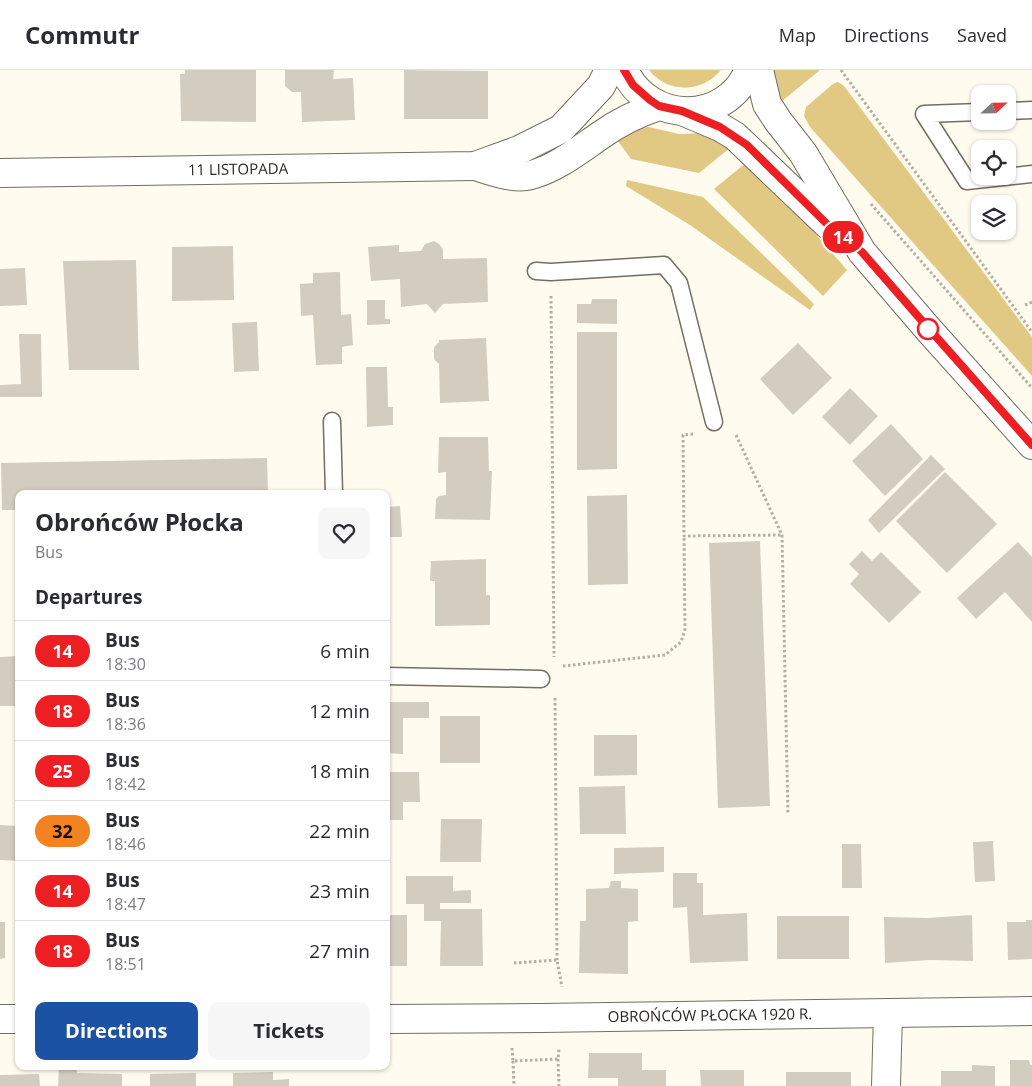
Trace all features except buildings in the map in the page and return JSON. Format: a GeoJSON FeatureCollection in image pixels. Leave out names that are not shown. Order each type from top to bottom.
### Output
{"type":"FeatureCollection","features":[{"type":"Feature","properties":{"kind":"street","name":"11 LISTOPADA"},"geometry":{"type":"LineString","coordinates":[[475,166],[519,150],[561,129],[601,86],[609,70]]}},
{"type":"Feature","properties":{"kind":"street"},"geometry":{"type":"LineString","coordinates":[[624,70],[641,94],[720,127],[735,136],[826,223],[862,252]]}},
{"type":"Feature","properties":{"kind":"street","name":"11 LISTOPADA"},"geometry":{"type":"LineString","coordinates":[[0,173],[475,166],[504,175],[530,176],[559,163],[637,113],[671,108],[695,111],[718,104],[738,88],[749,70]]}},
{"type":"Feature","properties":{"kind":"street"},"geometry":{"type":"LineString","coordinates":[[759,70],[767,104],[803,154],[862,252],[1032,445]]}},
{"type":"Feature","properties":{"kind":"street","name":"OBROŃCÓW PŁOCKA 1920 R."},"geometry":{"type":"LineString","coordinates":[[390,1019],[1032,1011]]}},
{"type":"Feature","properties":{"kind":"street"},"geometry":{"type":"LineString","coordinates":[[886,1086],[888,1013]]}},
{"type":"Feature","properties":{"kind":"street"},"geometry":{"type":"LineString","coordinates":[[0,1019],[15,1019]]}},
{"type":"Feature","properties":{"kind":"lane"},"geometry":{"type":"LineString","coordinates":[[1016,111],[1032,110]]}},
{"type":"Feature","properties":{"kind":"lane"},"geometry":{"type":"LineString","coordinates":[[971,112],[924,114],[967,181],[1032,174]]}},
{"type":"Feature","properties":{"kind":"lane"},"geometry":{"type":"LineString","coordinates":[[544,271],[664,264],[679,283],[714,422]]}},
{"type":"Feature","properties":{"kind":"lane"},"geometry":{"type":"LineString","coordinates":[[332,421],[334,490]]}},
{"type":"Feature","properties":{"kind":"lane"},"geometry":{"type":"LineString","coordinates":[[390,676],[541,679]]}},
{"type":"Feature","properties":{"kind":"path"},"geometry":{"type":"LineString","coordinates":[[841,70],[1032,332]]}},
{"type":"Feature","properties":{"kind":"path"},"geometry":{"type":"LineString","coordinates":[[865,196],[1032,388]]}},
{"type":"Feature","properties":{"kind":"path"},"geometry":{"type":"LineString","coordinates":[[544,271],[554,657]]}},
{"type":"Feature","properties":{"kind":"path"},"geometry":{"type":"LineString","coordinates":[[1025,305],[1032,302]]}},
{"type":"Feature","properties":{"kind":"path"},"geometry":{"type":"LineString","coordinates":[[734,430],[782,535],[788,814]]}},
{"type":"Feature","properties":{"kind":"path"},"geometry":{"type":"LineString","coordinates":[[554,667],[666,655],[681,642],[685,628],[683,434],[700,433]]}},
{"type":"Feature","properties":{"kind":"path"},"geometry":{"type":"LineString","coordinates":[[684,536],[782,535]]}},
{"type":"Feature","properties":{"kind":"path"},"geometry":{"type":"LineString","coordinates":[[555,696],[558,960],[563,992]]}},
{"type":"Feature","properties":{"kind":"path"},"geometry":{"type":"LineString","coordinates":[[514,963],[558,960]]}},
{"type":"Feature","properties":{"kind":"path"},"geometry":{"type":"LineString","coordinates":[[558,1059],[558,1086]]}},
{"type":"Feature","properties":{"kind":"path"},"geometry":{"type":"LineString","coordinates":[[513,1061],[514,1086]]}},
{"type":"Feature","properties":{"kind":"shaded area"},"geometry":{"type":"Polygon","coordinates":[[[649,70],[721,70],[704,83],[685,88],[675,87],[666,83],[649,70]]]}},
{"type":"Feature","properties":{"kind":"shaded area"},"geometry":{"type":"Polygon","coordinates":[[[773,70],[820,70],[781,102],[773,82],[773,70]]]}},
{"type":"Feature","properties":{"kind":"shaded area"},"geometry":{"type":"Polygon","coordinates":[[[838,82],[844,86],[1032,337],[1032,376],[810,127],[804,116],[806,107],[833,84],[838,82]]]}},
{"type":"Feature","properties":{"kind":"shaded area"},"geometry":{"type":"Polygon","coordinates":[[[649,127],[679,134],[705,133],[730,148],[699,173],[631,159],[615,137],[633,128],[649,127]]]}},
{"type":"Feature","properties":{"kind":"shaded area"},"geometry":{"type":"Polygon","coordinates":[[[747,162],[774,186],[847,270],[823,296],[714,189],[747,162]]]}},
{"type":"Feature","properties":{"kind":"shaded area"},"geometry":{"type":"Polygon","coordinates":[[[627,180],[703,197],[814,304],[810,310],[690,225],[626,186],[627,180]]]}},
{"type":"Feature","properties":{"kind":"bus line","name":"14"},"geometry":{"type":"LineString","coordinates":[[624,70],[641,94],[659,106],[682,111],[720,127],[747,145],[826,223],[862,252],[1032,445]]}}]}
